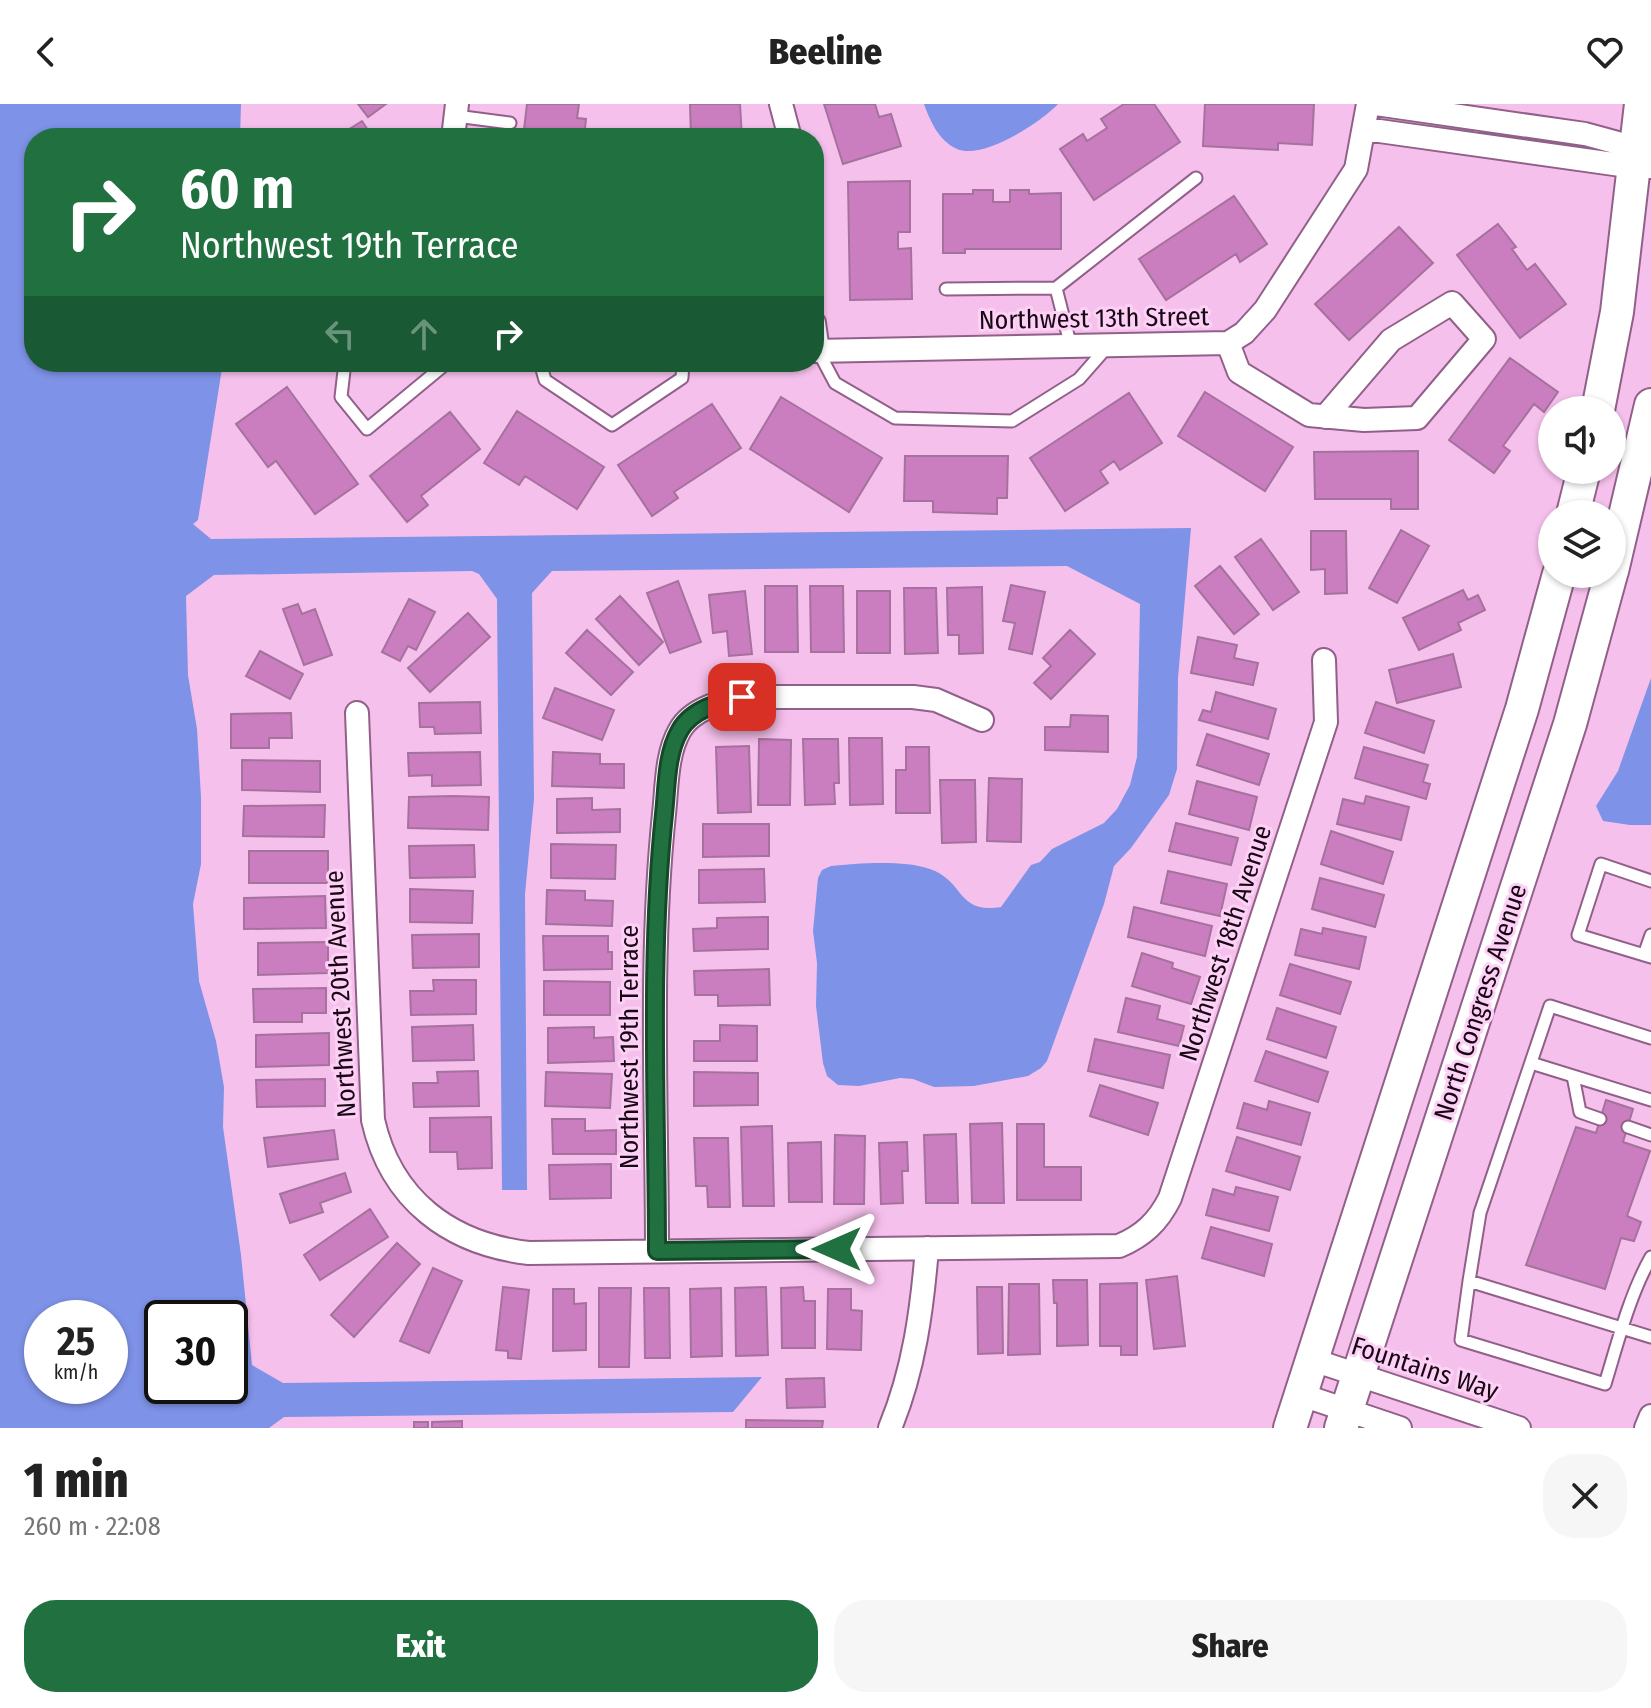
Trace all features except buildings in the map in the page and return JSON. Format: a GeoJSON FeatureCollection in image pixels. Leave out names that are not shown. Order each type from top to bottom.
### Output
{"type":"FeatureCollection","features":[{"type":"Feature","properties":{"kind":"main road"},"geometry":{"type":"LineString","coordinates":[[1601,396],[1643,167],[1641,104]]}},
{"type":"Feature","properties":{"kind":"main road","name":"North Congress Avenue"},"geometry":{"type":"LineString","coordinates":[[1626,513],[1651,405]]}},
{"type":"Feature","properties":{"kind":"main road","name":"North Congress Avenue"},"geometry":{"type":"LineString","coordinates":[[1290,1428],[1522,709],[1555,588]]}},
{"type":"Feature","properties":{"kind":"main road","name":"North Congress Avenue"},"geometry":{"type":"LineString","coordinates":[[1344,1419],[1570,724],[1608,588]]}},
{"type":"Feature","properties":{"kind":"main road"},"geometry":{"type":"LineString","coordinates":[[1522,709],[1570,724]]}},
{"type":"Feature","properties":{"kind":"street"},"geometry":{"type":"LineString","coordinates":[[781,104],[787,128]]}},
{"type":"Feature","properties":{"kind":"street"},"geometry":{"type":"LineString","coordinates":[[1368,104],[1365,129],[1643,167]]}},
{"type":"Feature","properties":{"kind":"street"},"geometry":{"type":"LineString","coordinates":[[1376,104],[1585,134],[1618,143],[1643,167]]}},
{"type":"Feature","properties":{"kind":"street","name":"Northwest 13th Street"},"geometry":{"type":"LineString","coordinates":[[824,351],[1228,343],[1244,333],[1265,310],[1340,194],[1356,169],[1365,129]]}},
{"type":"Feature","properties":{"kind":"street"},"geometry":{"type":"LineString","coordinates":[[1228,343],[1239,372],[1309,415],[1325,417],[1364,420],[1417,418],[1484,339],[1452,303],[1391,340],[1325,417]]}},
{"type":"Feature","properties":{"kind":"street","name":"Northwest 18th Avenue"},"geometry":{"type":"LineString","coordinates":[[1144,1233],[1155,1223],[1170,1198],[1326,722],[1324,660]]}},
{"type":"Feature","properties":{"kind":"street","name":"Northwest 19th Terrace"},"geometry":{"type":"LineString","coordinates":[[657,1251],[656,928],[671,757],[680,729],[696,714],[717,702],[742,697],[913,697],[936,700],[982,720]]}},
{"type":"Feature","properties":{"kind":"street","name":"Northwest 20th Avenue"},"geometry":{"type":"LineString","coordinates":[[357,713],[373,1120],[385,1159],[399,1183],[438,1222],[462,1236],[502,1250],[529,1253],[1119,1246],[1144,1233]]}},
{"type":"Feature","properties":{"kind":"street"},"geometry":{"type":"LineString","coordinates":[[890,1428],[913,1359],[923,1304],[927,1248]]}},
{"type":"Feature","properties":{"kind":"street","name":"Fountains Way"},"geometry":{"type":"LineString","coordinates":[[1313,1360],[1519,1428]]}},
{"type":"Feature","properties":{"kind":"street"},"geometry":{"type":"LineString","coordinates":[[1302,1395],[1344,1419],[1400,1428]]}},
{"type":"Feature","properties":{"kind":"street"},"geometry":{"type":"LineString","coordinates":[[1646,1428],[1651,1416]]}},
{"type":"Feature","properties":{"kind":"lane"},"geometry":{"type":"LineString","coordinates":[[455,119],[510,123]]}},
{"type":"Feature","properties":{"kind":"lane"},"geometry":{"type":"LineString","coordinates":[[946,289],[1056,288],[1196,178]]}},
{"type":"Feature","properties":{"kind":"lane"},"geometry":{"type":"LineString","coordinates":[[1056,288],[1071,347]]}},
{"type":"Feature","properties":{"kind":"lane"},"geometry":{"type":"LineString","coordinates":[[824,364],[835,383],[895,418],[1012,421],[1079,379],[1108,346]]}},
{"type":"Feature","properties":{"kind":"lane"},"geometry":{"type":"LineString","coordinates":[[344,372],[341,397],[367,429],[436,372]]}},
{"type":"Feature","properties":{"kind":"lane"},"geometry":{"type":"LineString","coordinates":[[543,372],[545,380],[612,425],[682,378],[682,372]]}},
{"type":"Feature","properties":{"kind":"lane"},"geometry":{"type":"LineString","coordinates":[[1651,881],[1601,864],[1578,935],[1648,956],[1651,935]]}},
{"type":"Feature","properties":{"kind":"lane"},"geometry":{"type":"LineString","coordinates":[[1651,1038],[1550,1006],[1480,1213],[1461,1340],[1605,1384],[1622,1328],[1651,1257]]}},
{"type":"Feature","properties":{"kind":"lane"},"geometry":{"type":"LineString","coordinates":[[1531,1063],[1651,1100]]}},
{"type":"Feature","properties":{"kind":"lane"},"geometry":{"type":"LineString","coordinates":[[1573,1076],[1580,1112],[1600,1119]]}},
{"type":"Feature","properties":{"kind":"lane"},"geometry":{"type":"LineString","coordinates":[[1628,1127],[1651,1135]]}},
{"type":"Feature","properties":{"kind":"lane"},"geometry":{"type":"LineString","coordinates":[[1469,1281],[1651,1337]]}},
{"type":"Feature","properties":{"kind":"water"},"geometry":{"type":"Polygon","coordinates":[[[0,104],[241,104],[240,128],[24,128],[24,372],[221,372],[198,520],[193,524],[211,539],[1191,528],[1178,678],[1177,769],[1169,795],[1131,848],[1114,866],[1104,904],[1047,1061],[1028,1076],[974,1086],[934,1087],[900,1078],[859,1086],[838,1085],[827,1076],[816,1006],[817,963],[813,931],[818,878],[822,870],[831,866],[908,864],[942,875],[976,906],[1001,907],[1031,865],[1040,862],[1052,849],[1104,823],[1117,809],[1130,785],[1137,757],[1140,604],[1067,566],[552,571],[532,593],[534,799],[525,894],[527,1190],[502,1190],[497,599],[479,574],[472,571],[214,575],[186,596],[188,675],[197,729],[201,797],[201,864],[193,904],[199,981],[216,1041],[224,1087],[223,1127],[246,1300],[144,1300],[144,1404],[248,1404],[248,1325],[252,1365],[283,1383],[762,1377],[733,1412],[284,1417],[269,1428],[0,1428],[0,104]]]}},
{"type":"Feature","properties":{"kind":"water"},"geometry":{"type":"Polygon","coordinates":[[[924,104],[1058,104],[1010,138],[996,145],[968,151],[957,149],[940,136],[924,104]]]}},
{"type":"Feature","properties":{"kind":"water"},"geometry":{"type":"Polygon","coordinates":[[[1651,678],[1651,825],[1603,821],[1596,806],[1618,771],[1651,678]]]}},
{"type":"Feature","properties":{"kind":"route"},"geometry":{"type":"LineString","coordinates":[[742,697],[717,702],[696,714],[680,729],[671,757],[656,928],[657,1251],[837,1249]]}}]}
